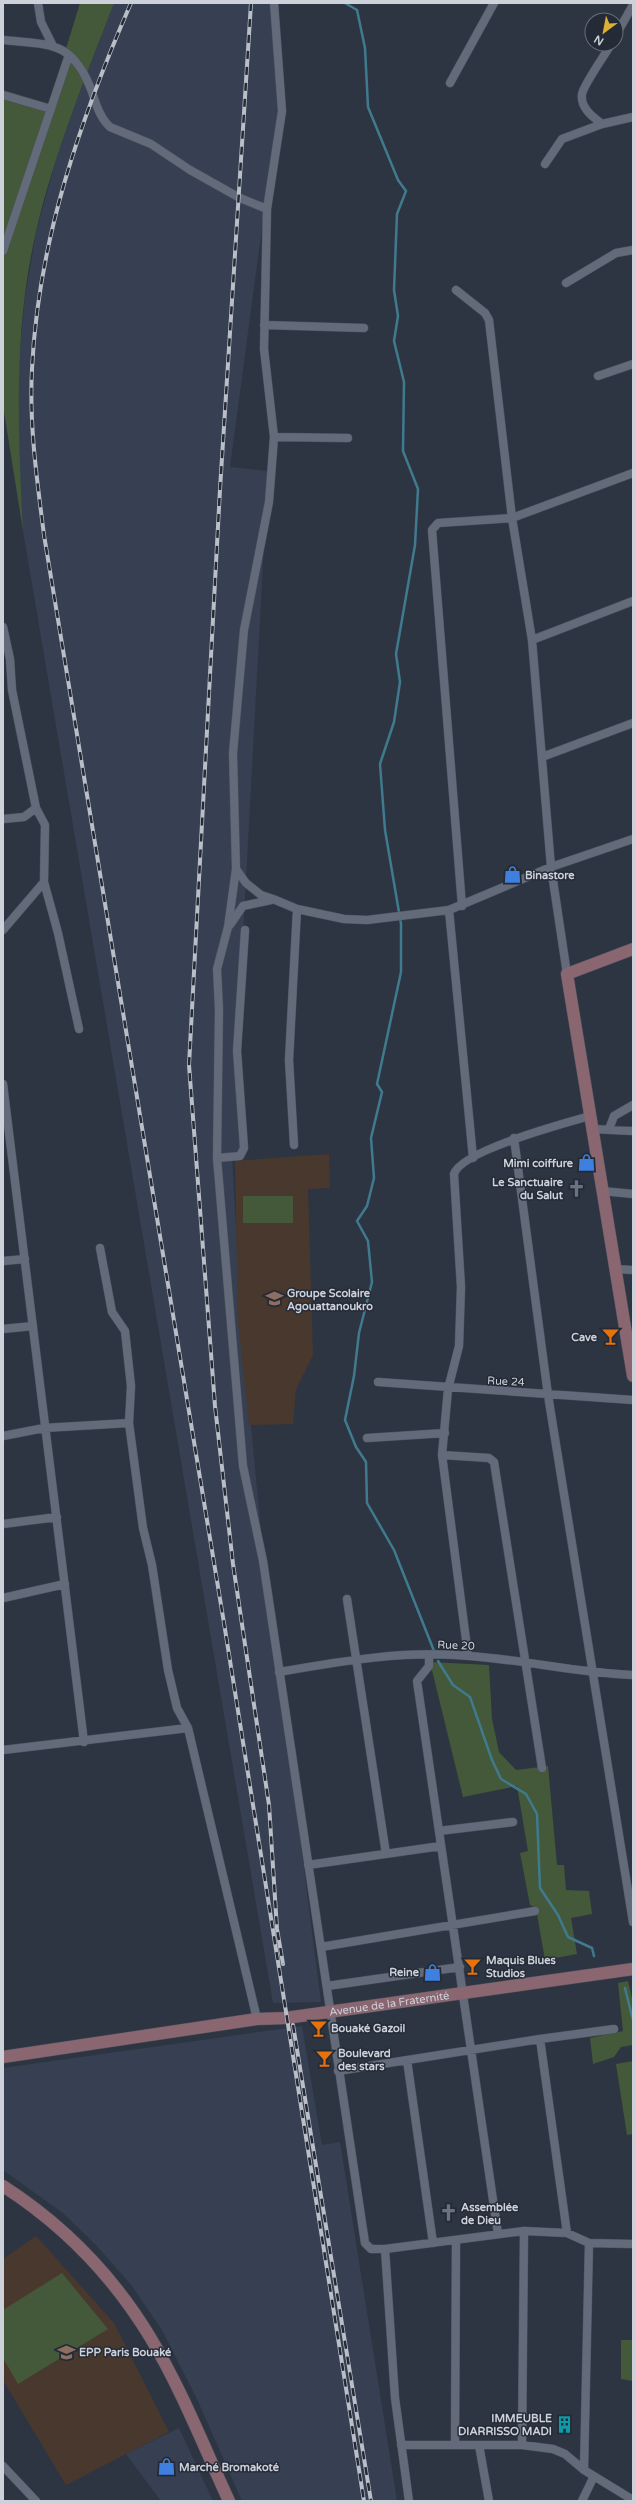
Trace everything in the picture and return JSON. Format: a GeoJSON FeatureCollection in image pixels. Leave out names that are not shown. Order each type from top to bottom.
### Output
{"type":"FeatureCollection","features":[{"type":"Feature","properties":{"kind":"street"},"geometry":{"type":"LineString","coordinates":[[38,3],[41,22],[52,44]]}},
{"type":"Feature","properties":{"kind":"street"},"geometry":{"type":"LineString","coordinates":[[274,3],[282,111],[266,209],[264,325],[264,349],[274,437],[269,502],[244,630],[233,753],[236,869],[228,927],[217,969],[219,1008],[217,1158],[243,1466],[262,1561],[365,2243],[371,2249],[385,2249],[524,2231],[567,2232],[589,2243],[633,2244]]}},
{"type":"Feature","properties":{"kind":"street"},"geometry":{"type":"LineString","coordinates":[[450,83],[494,3]]}},
{"type":"Feature","properties":{"kind":"street"},"geometry":{"type":"LineString","coordinates":[[624,21],[633,5]]}},
{"type":"Feature","properties":{"kind":"street"},"geometry":{"type":"LineString","coordinates":[[3,40],[52,44],[70,55],[87,78],[104,122],[110,127],[151,144],[190,170],[240,198],[266,209]]}},
{"type":"Feature","properties":{"kind":"street"},"geometry":{"type":"LineString","coordinates":[[602,124],[589,115],[584,104],[582,94],[606,52]]}},
{"type":"Feature","properties":{"kind":"street"},"geometry":{"type":"LineString","coordinates":[[3,251],[70,55]]}},
{"type":"Feature","properties":{"kind":"street"},"geometry":{"type":"LineString","coordinates":[[3,95],[51,109]]}},
{"type":"Feature","properties":{"kind":"street"},"geometry":{"type":"LineString","coordinates":[[545,164],[560,140],[602,124],[633,117]]}},
{"type":"Feature","properties":{"kind":"street"},"geometry":{"type":"LineString","coordinates":[[566,283],[616,253],[633,250]]}},
{"type":"Feature","properties":{"kind":"street"},"geometry":{"type":"LineString","coordinates":[[456,290],[485,313],[489,320],[512,518],[532,640],[551,867],[614,1269],[629,1336],[633,1376]]}},
{"type":"Feature","properties":{"kind":"street"},"geometry":{"type":"LineString","coordinates":[[264,325],[364,328]]}},
{"type":"Feature","properties":{"kind":"street"},"geometry":{"type":"LineString","coordinates":[[598,376],[633,364]]}},
{"type":"Feature","properties":{"kind":"street"},"geometry":{"type":"LineString","coordinates":[[274,437],[348,438]]}},
{"type":"Feature","properties":{"kind":"street"},"geometry":{"type":"LineString","coordinates":[[462,906],[430,534],[438,524],[512,518],[633,473]]}},
{"type":"Feature","properties":{"kind":"street"},"geometry":{"type":"LineString","coordinates":[[532,640],[633,601]]}},
{"type":"Feature","properties":{"kind":"street"},"geometry":{"type":"LineString","coordinates":[[3,627],[10,659],[12,690],[36,808],[45,825],[44,882],[58,933],[79,1029]]}},
{"type":"Feature","properties":{"kind":"street"},"geometry":{"type":"LineString","coordinates":[[3,687],[12,690]]}},
{"type":"Feature","properties":{"kind":"street"},"geometry":{"type":"LineString","coordinates":[[542,757],[633,723]]}},
{"type":"Feature","properties":{"kind":"street"},"geometry":{"type":"LineString","coordinates":[[3,819],[24,817],[36,808]]}},
{"type":"Feature","properties":{"kind":"street"},"geometry":{"type":"LineString","coordinates":[[236,869],[246,883],[261,895],[297,909],[344,919],[367,920],[449,910],[462,906],[551,867],[633,839]]}},
{"type":"Feature","properties":{"kind":"street"},"geometry":{"type":"LineString","coordinates":[[3,930],[44,882]]}},
{"type":"Feature","properties":{"kind":"street"},"geometry":{"type":"LineString","coordinates":[[228,927],[243,906],[273,899]]}},
{"type":"Feature","properties":{"kind":"street"},"geometry":{"type":"LineString","coordinates":[[294,1145],[289,1060],[297,909]]}},
{"type":"Feature","properties":{"kind":"street"},"geometry":{"type":"LineString","coordinates":[[449,910],[473,1158]]}},
{"type":"Feature","properties":{"kind":"street"},"geometry":{"type":"LineString","coordinates":[[217,1158],[240,1156],[244,1148],[237,1051],[245,930]]}},
{"type":"Feature","properties":{"kind":"street"},"geometry":{"type":"LineString","coordinates":[[567,974],[633,949]]}},
{"type":"Feature","properties":{"kind":"street"},"geometry":{"type":"LineString","coordinates":[[3,1084],[44,1428],[57,1518],[84,1742]]}},
{"type":"Feature","properties":{"kind":"street"},"geometry":{"type":"LineString","coordinates":[[609,1129],[614,1116],[633,1104]]}},
{"type":"Feature","properties":{"kind":"street"},"geometry":{"type":"LineString","coordinates":[[468,1655],[442,1455],[448,1389],[459,1346],[462,1287],[454,1174],[456,1168],[514,1138],[590,1116]]}},
{"type":"Feature","properties":{"kind":"street"},"geometry":{"type":"LineString","coordinates":[[592,1129],[633,1131]]}},
{"type":"Feature","properties":{"kind":"street"},"geometry":{"type":"LineString","coordinates":[[514,1138],[548,1395],[595,1673],[633,1922]]}},
{"type":"Feature","properties":{"kind":"street"},"geometry":{"type":"LineString","coordinates":[[602,1191],[633,1194]]}},
{"type":"Feature","properties":{"kind":"street"},"geometry":{"type":"LineString","coordinates":[[100,1248],[112,1312],[125,1331],[131,1386],[129,1423],[143,1528],[154,1580],[168,1670],[177,1708],[188,1728],[257,2019]]}},
{"type":"Feature","properties":{"kind":"street"},"geometry":{"type":"LineString","coordinates":[[3,1261],[25,1259]]}},
{"type":"Feature","properties":{"kind":"street"},"geometry":{"type":"LineString","coordinates":[[614,1269],[633,1270]]}},
{"type":"Feature","properties":{"kind":"street"},"geometry":{"type":"LineString","coordinates":[[3,1329],[33,1326]]}},
{"type":"Feature","properties":{"kind":"street","name":"Rue 24"},"geometry":{"type":"LineString","coordinates":[[378,1382],[448,1389],[633,1400]]}},
{"type":"Feature","properties":{"kind":"street"},"geometry":{"type":"LineString","coordinates":[[3,1436],[44,1428],[129,1423]]}},
{"type":"Feature","properties":{"kind":"street"},"geometry":{"type":"LineString","coordinates":[[367,1438],[444,1433]]}},
{"type":"Feature","properties":{"kind":"street"},"geometry":{"type":"LineString","coordinates":[[442,1455],[488,1458],[494,1462],[542,1768]]}},
{"type":"Feature","properties":{"kind":"street"},"geometry":{"type":"LineString","coordinates":[[3,1524],[57,1518]]}},
{"type":"Feature","properties":{"kind":"street"},"geometry":{"type":"LineString","coordinates":[[3,1598],[65,1584]]}},
{"type":"Feature","properties":{"kind":"street"},"geometry":{"type":"LineString","coordinates":[[347,1599],[386,1854]]}},
{"type":"Feature","properties":{"kind":"street"},"geometry":{"type":"LineString","coordinates":[[429,1655],[429,1666],[417,1681],[473,2050],[498,2234]]}},
{"type":"Feature","properties":{"kind":"street","name":"Rue 20"},"geometry":{"type":"LineString","coordinates":[[279,1672],[356,1658],[468,1655],[526,1662],[595,1673],[633,1675]]}},
{"type":"Feature","properties":{"kind":"street"},"geometry":{"type":"LineString","coordinates":[[3,1750],[84,1742],[188,1728]]}},
{"type":"Feature","properties":{"kind":"street"},"geometry":{"type":"LineString","coordinates":[[439,1831],[513,1822]]}},
{"type":"Feature","properties":{"kind":"street"},"geometry":{"type":"LineString","coordinates":[[308,1865],[441,1846]]}},
{"type":"Feature","properties":{"kind":"street"},"geometry":{"type":"LineString","coordinates":[[321,1947],[535,1911]]}},
{"type":"Feature","properties":{"kind":"street"},"geometry":{"type":"LineString","coordinates":[[327,1986],[460,1967]]}},
{"type":"Feature","properties":{"kind":"street","name":"Avenue de la Fraternité"},"geometry":{"type":"LineString","coordinates":[[3,2057],[257,2019],[331,2011],[633,1969]]}},
{"type":"Feature","properties":{"kind":"street"},"geometry":{"type":"LineString","coordinates":[[338,2070],[614,2029]]}},
{"type":"Feature","properties":{"kind":"street"},"geometry":{"type":"LineString","coordinates":[[540,2039],[567,2232]]}},
{"type":"Feature","properties":{"kind":"street"},"geometry":{"type":"LineString","coordinates":[[407,2060],[432,2243]]}},
{"type":"Feature","properties":{"kind":"street"},"geometry":{"type":"LineString","coordinates":[[3,2186],[54,2223],[86,2254],[121,2294],[150,2337],[229,2501]]}},
{"type":"Feature","properties":{"kind":"street"},"geometry":{"type":"LineString","coordinates":[[522,2445],[524,2231]]}},
{"type":"Feature","properties":{"kind":"street"},"geometry":{"type":"LineString","coordinates":[[455,2445],[456,2240]]}},
{"type":"Feature","properties":{"kind":"street"},"geometry":{"type":"LineString","coordinates":[[584,2470],[589,2243]]}},
{"type":"Feature","properties":{"kind":"street"},"geometry":{"type":"LineString","coordinates":[[385,2249],[395,2398],[409,2501]]}},
{"type":"Feature","properties":{"kind":"street"},"geometry":{"type":"LineString","coordinates":[[401,2445],[522,2445],[553,2449],[565,2454],[584,2470],[633,2500]]}},
{"type":"Feature","properties":{"kind":"street"},"geometry":{"type":"LineString","coordinates":[[479,2445],[489,2501]]}},
{"type":"Feature","properties":{"kind":"street"},"geometry":{"type":"LineString","coordinates":[[3,2466],[36,2501]]}},
{"type":"Feature","properties":{"kind":"street"},"geometry":{"type":"LineString","coordinates":[[582,2501],[594,2476]]}},
{"type":"Feature","properties":{"kind":"shaded area"},"geometry":{"type":"Polygon","coordinates":[[[114,3],[278,3],[277,115],[230,467],[268,471],[237,1046],[243,1153],[232,1156],[241,1320],[262,1542],[321,2002],[273,2003],[23,531],[18,435],[18,369],[25,297],[36,233],[60,144],[114,3]]]}},
{"type":"Feature","properties":{"kind":"shaded area","name":"Groupe Scolaire Agouattanoukro"},"geometry":{"type":"Polygon","coordinates":[[[329,1154],[330,1188],[308,1189],[313,1355],[296,1389],[293,1424],[249,1425],[238,1322],[235,1161],[329,1154]]]}},
{"type":"Feature","properties":{"kind":"shaded area"},"geometry":{"type":"Polygon","coordinates":[[[302,2026],[322,2145],[340,2142],[397,2501],[242,2501],[197,2399],[162,2330],[132,2286],[96,2245],[63,2213],[3,2170],[3,2068],[302,2026]]]}},
{"type":"Feature","properties":{"kind":"shaded area","name":"EPP Paris Bouaké"},"geometry":{"type":"Polygon","coordinates":[[[36,2236],[114,2323],[169,2432],[66,2485],[3,2380],[3,2259],[36,2236]]]}},
{"type":"Feature","properties":{"kind":"shaded area","name":"Marché Bromakoté"},"geometry":{"type":"Polygon","coordinates":[[[179,2428],[213,2501],[161,2501],[126,2454],[179,2428]]]}},
{"type":"Feature","properties":{"kind":"green space"},"geometry":{"type":"Polygon","coordinates":[[[80,3],[114,3],[61,145],[43,203],[29,269],[20,344],[19,381],[23,531],[3,405],[3,90],[49,104],[80,3]]]}},
{"type":"Feature","properties":{"kind":"green space"},"geometry":{"type":"Polygon","coordinates":[[[243,1196],[293,1196],[293,1223],[243,1223],[243,1196]]]}},
{"type":"Feature","properties":{"kind":"green space"},"geometry":{"type":"Polygon","coordinates":[[[430,1662],[489,1665],[492,1719],[499,1752],[516,1770],[548,1766],[557,1865],[564,1865],[566,1890],[589,1891],[592,1914],[571,1918],[577,1954],[545,1960],[536,1908],[530,1905],[520,1853],[528,1851],[517,1786],[463,1797],[430,1662]]]}},
{"type":"Feature","properties":{"kind":"green space"},"geometry":{"type":"Polygon","coordinates":[[[628,1981],[633,2003],[633,2045],[621,2047],[614,2057],[593,2064],[590,2038],[623,2031],[618,1983],[628,1981]]]}},
{"type":"Feature","properties":{"kind":"green space"},"geometry":{"type":"Polygon","coordinates":[[[633,2061],[633,2134],[627,2135],[616,2064],[633,2061]]]}},
{"type":"Feature","properties":{"kind":"green space"},"geometry":{"type":"Polygon","coordinates":[[[62,2273],[108,2329],[18,2384],[3,2358],[3,2310],[62,2273]]]}},
{"type":"Feature","properties":{"kind":"green space"},"geometry":{"type":"Polygon","coordinates":[[[621,2340],[633,2340],[633,2381],[621,2379],[621,2340]]]}},
{"type":"Feature","properties":{"kind":"waterway"},"geometry":{"type":"LineString","coordinates":[[345,3],[357,10],[365,48],[368,107],[398,180],[406,191],[397,214],[394,290],[398,316],[394,341],[404,382],[403,451],[418,489],[415,545],[396,654],[400,682],[394,722],[380,764],[385,830],[401,924],[401,972],[377,1084],[382,1092],[371,1138],[374,1178],[367,1206],[357,1221],[368,1241],[372,1282],[359,1333],[354,1376],[345,1420],[356,1447],[366,1462],[367,1503],[394,1550],[434,1651]]}},
{"type":"Feature","properties":{"kind":"waterway"},"geometry":{"type":"LineString","coordinates":[[438,1661],[453,1685],[470,1697],[492,1760],[501,1779],[526,1794],[537,1814],[540,1888],[558,1915],[568,1937],[592,1948],[594,1956]]}},
{"type":"Feature","properties":{"kind":"waterway"},"geometry":{"type":"LineString","coordinates":[[625,1988],[633,2020]]}},
{"type":"Feature","properties":{"kind":"railway"},"geometry":{"type":"LineString","coordinates":[[131,3],[112,47],[79,136],[65,182],[43,274],[36,321],[32,369],[31,390],[34,452],[44,535],[224,1623],[364,2501]]}},
{"type":"Feature","properties":{"kind":"railway"},"geometry":{"type":"LineString","coordinates":[[251,3],[220,489],[189,1065],[215,1406],[233,1564],[269,1805],[277,1929],[283,1964]]}},
{"type":"Feature","properties":{"kind":"railway"},"geometry":{"type":"LineString","coordinates":[[293,2025],[371,2501]]}},
{"type":"Feature","properties":{"kind":"place","name":"Binastore"},"geometry":{"type":"Point","coordinates":[512,875]}},
{"type":"Feature","properties":{"kind":"place","name":"Mimi coiffure"},"geometry":{"type":"Point","coordinates":[586,1163]}},
{"type":"Feature","properties":{"kind":"place","name":"Le Sanctuaire du Salut"},"geometry":{"type":"Point","coordinates":[576,1188]}},
{"type":"Feature","properties":{"kind":"place","name":"Groupe Scolaire Agouattanoukro"},"geometry":{"type":"Point","coordinates":[274,1299]}},
{"type":"Feature","properties":{"kind":"place","name":"Cave"},"geometry":{"type":"Point","coordinates":[610,1337]}},
{"type":"Feature","properties":{"kind":"place","name":"Maquis Blues Studios"},"geometry":{"type":"Point","coordinates":[473,1966]}},
{"type":"Feature","properties":{"kind":"place","name":"Reine"},"geometry":{"type":"Point","coordinates":[432,1972]}},
{"type":"Feature","properties":{"kind":"place","name":"Bouaké Gazoil"},"geometry":{"type":"Point","coordinates":[318,2028]}},
{"type":"Feature","properties":{"kind":"place","name":"Boulevard des stars"},"geometry":{"type":"Point","coordinates":[325,2059]}},
{"type":"Feature","properties":{"kind":"place","name":"Assemblée de Dieu"},"geometry":{"type":"Point","coordinates":[448,2213]}},
{"type":"Feature","properties":{"kind":"place","name":"EPP Paris Bouaké"},"geometry":{"type":"Point","coordinates":[66,2352]}},
{"type":"Feature","properties":{"kind":"place","name":"IMMEUBLE DIARRISSO MADI"},"geometry":{"type":"Point","coordinates":[565,2424]}},
{"type":"Feature","properties":{"kind":"place","name":"Marché Bromakoté"},"geometry":{"type":"Point","coordinates":[166,2467]}}]}
